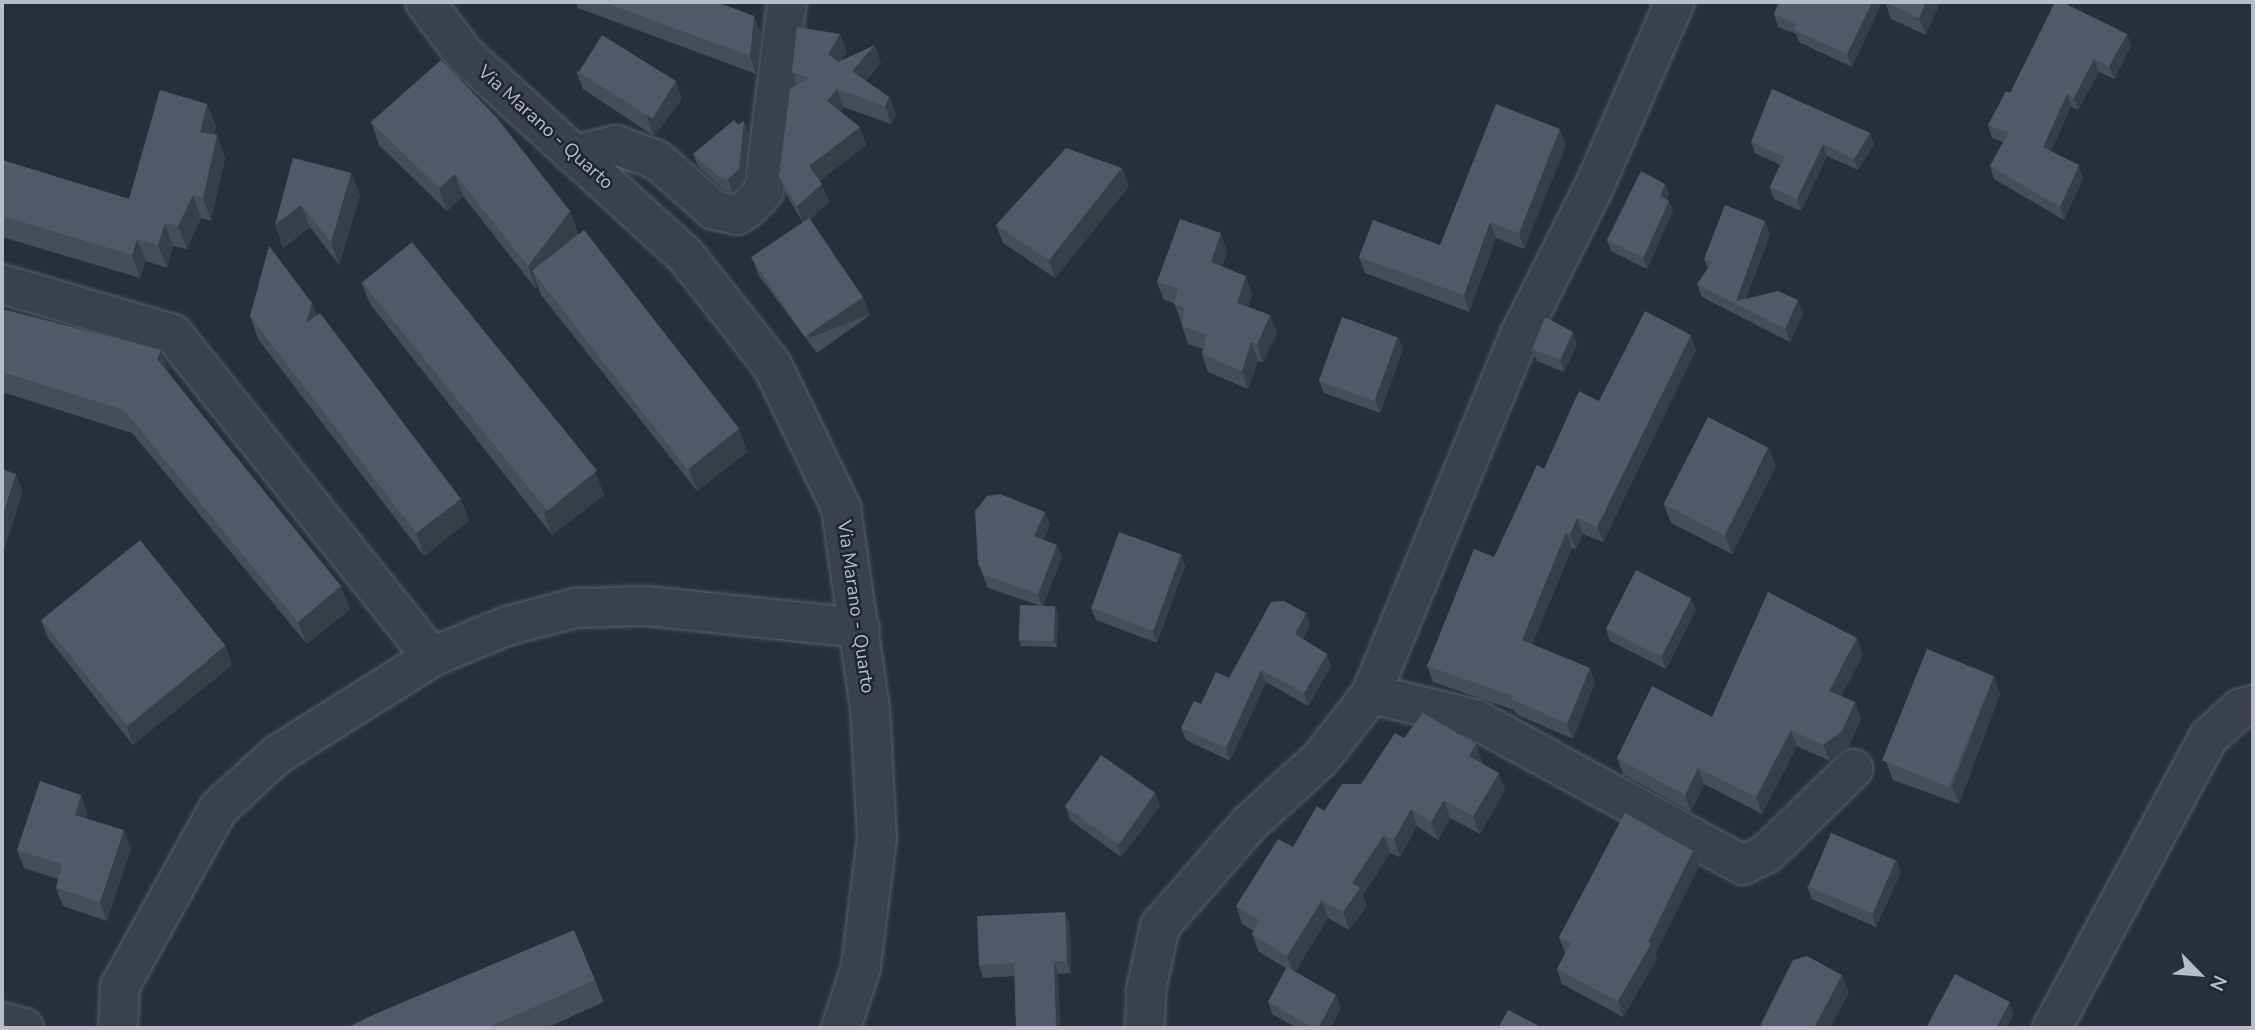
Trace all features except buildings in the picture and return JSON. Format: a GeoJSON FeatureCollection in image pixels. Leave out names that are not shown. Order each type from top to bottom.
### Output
{"type":"FeatureCollection","features":[{"type":"Feature","properties":{"kind":"street","name":"Via Marano - Quarto"},"geometry":{"type":"LineString","coordinates":[[425,2],[466,55],[685,255],[772,365],[841,508],[870,709],[877,838],[861,967],[841,1028]]}},
{"type":"Feature","properties":{"kind":"street"},"geometry":{"type":"LineString","coordinates":[[575,155],[616,145],[657,160],[714,210],[737,215],[749,207],[764,191],[787,2]]}},
{"type":"Feature","properties":{"kind":"street"},"geometry":{"type":"LineString","coordinates":[[1145,1028],[1146,990],[1160,926],[1250,823],[1321,758],[1371,694],[1520,334],[1594,187],[1675,2]]}},
{"type":"Feature","properties":{"kind":"street"},"geometry":{"type":"LineString","coordinates":[[2,284],[173,334],[432,657]]}},
{"type":"Feature","properties":{"kind":"street"},"geometry":{"type":"LineString","coordinates":[[118,1028],[120,986],[218,809],[277,755],[432,657],[507,626],[575,608],[647,606],[860,628]]}},
{"type":"Feature","properties":{"kind":"street"},"geometry":{"type":"LineString","coordinates":[[1371,694],[1475,719],[1743,866],[1766,854],[1853,769]]}},
{"type":"Feature","properties":{"kind":"street"},"geometry":{"type":"LineString","coordinates":[[2052,1028],[2209,737],[2241,708],[2253,705]]}},
{"type":"Feature","properties":{"kind":"street"},"geometry":{"type":"LineString","coordinates":[[2,1022],[24,1028]]}}]}
